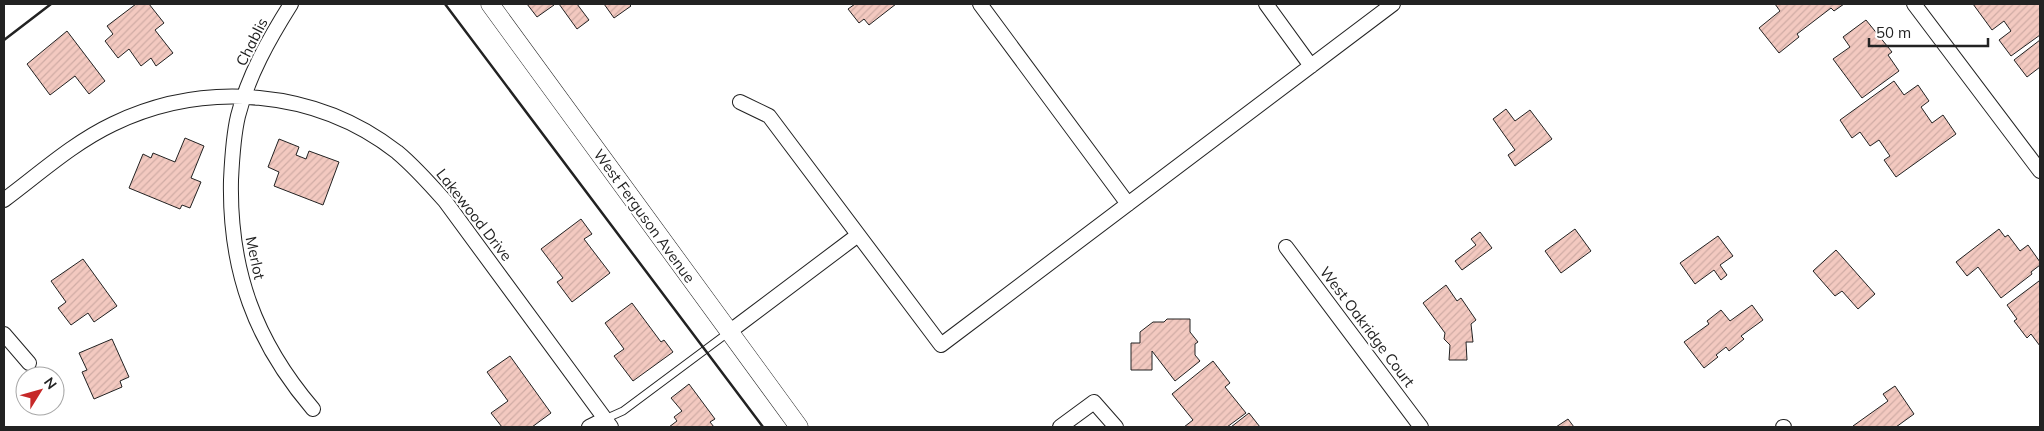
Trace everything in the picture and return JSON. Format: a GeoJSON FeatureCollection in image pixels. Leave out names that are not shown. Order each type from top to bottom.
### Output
{"type":"FeatureCollection","features":[{"type":"Feature","properties":{"kind":"street","name":"Chablis"},"geometry":{"type":"LineString","coordinates":[[244,96],[269,40],[291,4]]}},
{"type":"Feature","properties":{"kind":"street","name":"West Ferguson Avenue"},"geometry":{"type":"LineString","coordinates":[[490,4],[799,427]]}},
{"type":"Feature","properties":{"kind":"street"},"geometry":{"type":"LineString","coordinates":[[980,4],[1128,204]]}},
{"type":"Feature","properties":{"kind":"street"},"geometry":{"type":"LineString","coordinates":[[1266,4],[1311,66]]}},
{"type":"Feature","properties":{"kind":"street"},"geometry":{"type":"LineString","coordinates":[[740,102],[769,116],[941,345],[1393,4]]}},
{"type":"Feature","properties":{"kind":"street"},"geometry":{"type":"LineString","coordinates":[[1914,4],[2038,164]]}},
{"type":"Feature","properties":{"kind":"street","name":"Lakewood Drive"},"geometry":{"type":"LineString","coordinates":[[4,200],[85,140],[113,124],[178,102],[244,96],[263,97],[302,105],[339,118],[366,132],[397,152],[422,175],[445,201],[608,423]]}},
{"type":"Feature","properties":{"kind":"street","name":"Merlot"},"geometry":{"type":"LineString","coordinates":[[244,96],[238,118],[232,159],[231,202],[238,265],[249,302],[262,335],[292,385],[313,409]]}},
{"type":"Feature","properties":{"kind":"street"},"geometry":{"type":"LineString","coordinates":[[729,332],[858,235]]}},
{"type":"Feature","properties":{"kind":"street","name":"West Oakridge Court"},"geometry":{"type":"LineString","coordinates":[[1286,247],[1421,427]]}},
{"type":"Feature","properties":{"kind":"street"},"geometry":{"type":"LineString","coordinates":[[4,334],[29,363]]}},
{"type":"Feature","properties":{"kind":"street"},"geometry":{"type":"LineString","coordinates":[[1060,427],[1094,402],[1116,427]]}},
{"type":"Feature","properties":{"kind":"street"},"geometry":{"type":"LineString","coordinates":[[589,427],[608,423]]}},
{"type":"Feature","properties":{"kind":"lane"},"geometry":{"type":"LineString","coordinates":[[608,423],[729,332]]}},
{"type":"Feature","properties":{"kind":"building"},"geometry":{"type":"Polygon","coordinates":[[[136,4],[149,4],[164,23],[155,30],[173,53],[156,66],[151,58],[141,66],[129,49],[118,58],[105,41],[113,34],[107,26],[136,4]]]}},
{"type":"Feature","properties":{"kind":"building"},"geometry":{"type":"Polygon","coordinates":[[[527,4],[553,4],[554,5],[537,17],[527,4]]]}},
{"type":"Feature","properties":{"kind":"building"},"geometry":{"type":"Polygon","coordinates":[[[559,4],[577,4],[589,20],[577,29],[559,4]]]}},
{"type":"Feature","properties":{"kind":"building"},"geometry":{"type":"Polygon","coordinates":[[[604,4],[629,4],[631,6],[614,18],[604,4]]]}},
{"type":"Feature","properties":{"kind":"building"},"geometry":{"type":"Polygon","coordinates":[[[855,4],[896,4],[869,25],[864,19],[859,23],[848,9],[855,4]]]}},
{"type":"Feature","properties":{"kind":"building"},"geometry":{"type":"Polygon","coordinates":[[[1775,4],[1844,4],[1834,11],[1831,8],[1797,34],[1799,37],[1779,53],[1759,28],[1780,11],[1775,4]]]}},
{"type":"Feature","properties":{"kind":"building"},"geometry":{"type":"Polygon","coordinates":[[[1973,4],[2040,4],[2040,35],[2011,56],[1999,40],[2011,31],[2004,21],[1992,30],[1973,4]]]}},
{"type":"Feature","properties":{"kind":"building"},"geometry":{"type":"Polygon","coordinates":[[[1866,20],[1892,52],[1888,55],[1899,71],[1862,98],[1833,59],[1850,47],[1843,37],[1866,20]]]}},
{"type":"Feature","properties":{"kind":"building"},"geometry":{"type":"Polygon","coordinates":[[[67,31],[105,81],[89,94],[75,76],[50,95],[27,64],[67,31]]]}},
{"type":"Feature","properties":{"kind":"building"},"geometry":{"type":"Polygon","coordinates":[[[2040,40],[2040,67],[2027,77],[2014,60],[2040,40]]]}},
{"type":"Feature","properties":{"kind":"building"},"geometry":{"type":"Polygon","coordinates":[[[1894,81],[1904,95],[1918,85],[1929,101],[1921,107],[1932,123],[1943,115],[1956,134],[1896,177],[1884,160],[1890,156],[1879,140],[1870,146],[1860,132],[1852,138],[1840,120],[1894,81]]]}},
{"type":"Feature","properties":{"kind":"building"},"geometry":{"type":"Polygon","coordinates":[[[1506,109],[1515,121],[1530,110],[1552,139],[1515,166],[1508,155],[1515,150],[1493,119],[1506,109]]]}},
{"type":"Feature","properties":{"kind":"building"},"geometry":{"type":"Polygon","coordinates":[[[185,138],[204,146],[191,178],[201,182],[190,208],[182,205],[180,209],[129,188],[143,154],[151,158],[153,153],[175,162],[185,138]]]}},
{"type":"Feature","properties":{"kind":"building"},"geometry":{"type":"Polygon","coordinates":[[[279,139],[299,147],[296,155],[306,159],[309,151],[339,162],[323,205],[274,186],[279,172],[268,167],[279,139]]]}},
{"type":"Feature","properties":{"kind":"building"},"geometry":{"type":"Polygon","coordinates":[[[581,219],[592,234],[584,239],[610,273],[572,302],[557,282],[563,278],[541,249],[581,219]]]}},
{"type":"Feature","properties":{"kind":"building"},"geometry":{"type":"Polygon","coordinates":[[[1575,229],[1591,251],[1561,273],[1545,251],[1575,229]]]}},
{"type":"Feature","properties":{"kind":"building"},"geometry":{"type":"Polygon","coordinates":[[[1999,229],[2005,237],[2008,235],[2020,251],[2028,245],[2040,262],[2040,265],[2031,272],[2032,274],[2001,298],[1978,267],[1967,276],[1956,262],[1999,229]]]}},
{"type":"Feature","properties":{"kind":"building"},"geometry":{"type":"Polygon","coordinates":[[[1480,232],[1492,248],[1462,270],[1455,261],[1476,245],[1471,239],[1480,232]]]}},
{"type":"Feature","properties":{"kind":"building"},"geometry":{"type":"Polygon","coordinates":[[[1718,236],[1733,256],[1720,265],[1727,275],[1721,280],[1714,270],[1695,284],[1680,263],[1718,236]]]}},
{"type":"Feature","properties":{"kind":"building"},"geometry":{"type":"Polygon","coordinates":[[[1836,250],[1875,294],[1858,309],[1842,291],[1835,296],[1813,271],[1836,250]]]}},
{"type":"Feature","properties":{"kind":"building"},"geometry":{"type":"Polygon","coordinates":[[[83,259],[117,306],[94,322],[88,313],[71,325],[58,308],[66,302],[51,281],[83,259]]]}},
{"type":"Feature","properties":{"kind":"building"},"geometry":{"type":"Polygon","coordinates":[[[2039,281],[2040,346],[2031,334],[2027,338],[2014,321],[2017,319],[2007,305],[2039,281]]]}},
{"type":"Feature","properties":{"kind":"building"},"geometry":{"type":"Polygon","coordinates":[[[1446,285],[1457,301],[1461,298],[1476,320],[1471,324],[1473,342],[1466,342],[1467,360],[1449,360],[1450,345],[1444,339],[1445,333],[1423,303],[1446,285]]]}},
{"type":"Feature","properties":{"kind":"building"},"geometry":{"type":"Polygon","coordinates":[[[632,303],[661,342],[664,340],[673,352],[633,381],[614,356],[624,349],[605,323],[632,303]]]}},
{"type":"Feature","properties":{"kind":"building"},"geometry":{"type":"Polygon","coordinates":[[[1752,305],[1763,320],[1741,336],[1744,339],[1729,351],[1726,347],[1716,355],[1718,357],[1704,368],[1684,342],[1709,324],[1707,321],[1721,310],[1730,321],[1752,305]]]}},
{"type":"Feature","properties":{"kind":"building"},"geometry":{"type":"Polygon","coordinates":[[[1167,319],[1190,319],[1190,332],[1198,342],[1195,344],[1195,355],[1200,361],[1175,381],[1152,351],[1152,370],[1131,370],[1131,343],[1140,343],[1140,332],[1153,322],[1164,322],[1167,319]]]}},
{"type":"Feature","properties":{"kind":"building"},"geometry":{"type":"Polygon","coordinates":[[[112,339],[129,377],[120,381],[122,387],[94,399],[82,372],[87,370],[79,353],[112,339]]]}},
{"type":"Feature","properties":{"kind":"building"},"geometry":{"type":"Polygon","coordinates":[[[510,356],[551,413],[532,427],[502,427],[491,413],[508,401],[487,372],[510,356]]]}},
{"type":"Feature","properties":{"kind":"building"},"geometry":{"type":"Polygon","coordinates":[[[1213,361],[1230,383],[1225,387],[1246,413],[1227,427],[1184,427],[1193,420],[1172,394],[1213,361]]]}},
{"type":"Feature","properties":{"kind":"building"},"geometry":{"type":"Polygon","coordinates":[[[689,384],[715,419],[710,422],[714,427],[669,427],[677,421],[674,417],[682,411],[671,398],[689,384]]]}},
{"type":"Feature","properties":{"kind":"building"},"geometry":{"type":"Polygon","coordinates":[[[1895,386],[1914,414],[1896,427],[1853,426],[1888,401],[1883,394],[1895,386]]]}},
{"type":"Feature","properties":{"kind":"building"},"geometry":{"type":"Polygon","coordinates":[[[1249,413],[1260,427],[1231,427],[1249,413]]]}},
{"type":"Feature","properties":{"kind":"building"},"geometry":{"type":"Polygon","coordinates":[[[1568,419],[1574,427],[1556,427],[1568,419]]]}},
{"type":"Feature","properties":{"kind":"wall"},"geometry":{"type":"LineString","coordinates":[[4,40],[51,4]]}},
{"type":"Feature","properties":{"kind":"wall"},"geometry":{"type":"LineString","coordinates":[[445,4],[763,427]]}}]}
